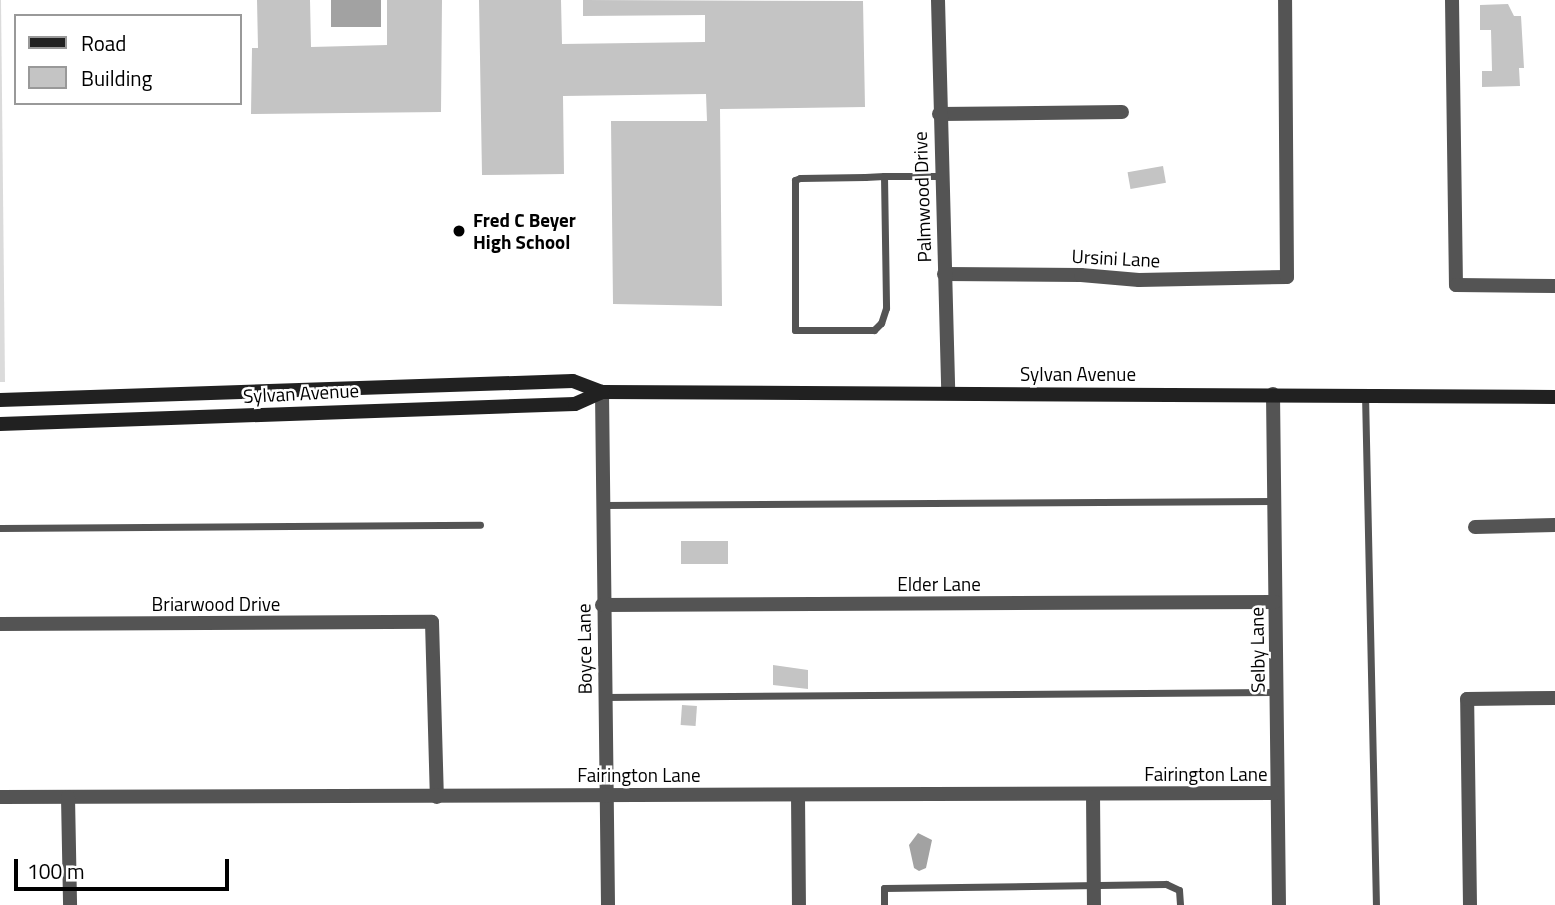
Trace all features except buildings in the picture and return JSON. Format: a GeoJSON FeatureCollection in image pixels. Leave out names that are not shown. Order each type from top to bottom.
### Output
{"type":"FeatureCollection","features":[{"type":"Feature","properties":{"kind":"main road","name":"Sylvan Avenue"},"geometry":{"type":"LineString","coordinates":[[0,400],[221,396],[421,383],[573,381],[602,392],[1365,393],[1555,397]]}},
{"type":"Feature","properties":{"kind":"main road","name":"Sylvan Avenue"},"geometry":{"type":"LineString","coordinates":[[0,424],[575,404],[602,392]]}},
{"type":"Feature","properties":{"kind":"street","name":"Palmwood Drive"},"geometry":{"type":"LineString","coordinates":[[938,0],[948,392]]}},
{"type":"Feature","properties":{"kind":"street","name":"Ursini Lane"},"geometry":{"type":"LineString","coordinates":[[944,274],[1081,275],[1139,280],[1287,277],[1284,0]]}},
{"type":"Feature","properties":{"kind":"street"},"geometry":{"type":"LineString","coordinates":[[1452,0],[1455,285],[1555,286]]}},
{"type":"Feature","properties":{"kind":"street"},"geometry":{"type":"LineString","coordinates":[[939,114],[1122,112]]}},
{"type":"Feature","properties":{"kind":"street","name":"Boyce Lane"},"geometry":{"type":"LineString","coordinates":[[602,392],[604,794],[608,905]]}},
{"type":"Feature","properties":{"kind":"street","name":"Selby Lane"},"geometry":{"type":"LineString","coordinates":[[1273,394],[1279,905]]}},
{"type":"Feature","properties":{"kind":"street"},"geometry":{"type":"LineString","coordinates":[[1475,527],[1555,526]]}},
{"type":"Feature","properties":{"kind":"street","name":"Elder Lane"},"geometry":{"type":"LineString","coordinates":[[602,605],[1275,602]]}},
{"type":"Feature","properties":{"kind":"street","name":"Briarwood Drive"},"geometry":{"type":"LineString","coordinates":[[0,624],[432,622],[437,797]]}},
{"type":"Feature","properties":{"kind":"street"},"geometry":{"type":"LineString","coordinates":[[1470,905],[1467,699],[1555,698]]}},
{"type":"Feature","properties":{"kind":"street","name":"Fairington Lane"},"geometry":{"type":"LineString","coordinates":[[0,797],[1278,793]]}},
{"type":"Feature","properties":{"kind":"street"},"geometry":{"type":"LineString","coordinates":[[1093,794],[1094,905]]}},
{"type":"Feature","properties":{"kind":"street"},"geometry":{"type":"LineString","coordinates":[[798,795],[799,905]]}},
{"type":"Feature","properties":{"kind":"street"},"geometry":{"type":"LineString","coordinates":[[68,797],[70,905]]}},
{"type":"Feature","properties":{"kind":"lane"},"geometry":{"type":"LineString","coordinates":[[884,176],[886,308],[881,323],[874,330],[795,330],[795,180],[884,176],[941,176]]}},
{"type":"Feature","properties":{"kind":"lane"},"geometry":{"type":"LineString","coordinates":[[1365,393],[1376,905]]}},
{"type":"Feature","properties":{"kind":"lane"},"geometry":{"type":"LineString","coordinates":[[604,505],[1275,501]]}},
{"type":"Feature","properties":{"kind":"lane"},"geometry":{"type":"LineString","coordinates":[[0,528],[480,525]]}},
{"type":"Feature","properties":{"kind":"lane"},"geometry":{"type":"LineString","coordinates":[[603,697],[1276,692]]}},
{"type":"Feature","properties":{"kind":"lane"},"geometry":{"type":"LineString","coordinates":[[884,905],[884,888],[1175,885],[1180,905]]}},
{"type":"Feature","properties":{"kind":"shaded area"},"geometry":{"type":"Polygon","coordinates":[[[1,0],[5,382],[0,382],[1,0]]]}},
{"type":"Feature","properties":{"kind":"shaded area"},"geometry":{"type":"Polygon","coordinates":[[[331,0],[381,0],[381,27],[331,27],[331,0]]]}},
{"type":"Feature","properties":{"kind":"shaded area"},"geometry":{"type":"Polygon","coordinates":[[[918,833],[932,840],[926,868],[919,871],[914,868],[909,845],[918,833]]]}},
{"type":"Feature","properties":{"kind":"place","name":"Fred C Beyer High School"},"geometry":{"type":"Point","coordinates":[459,231]}}]}
